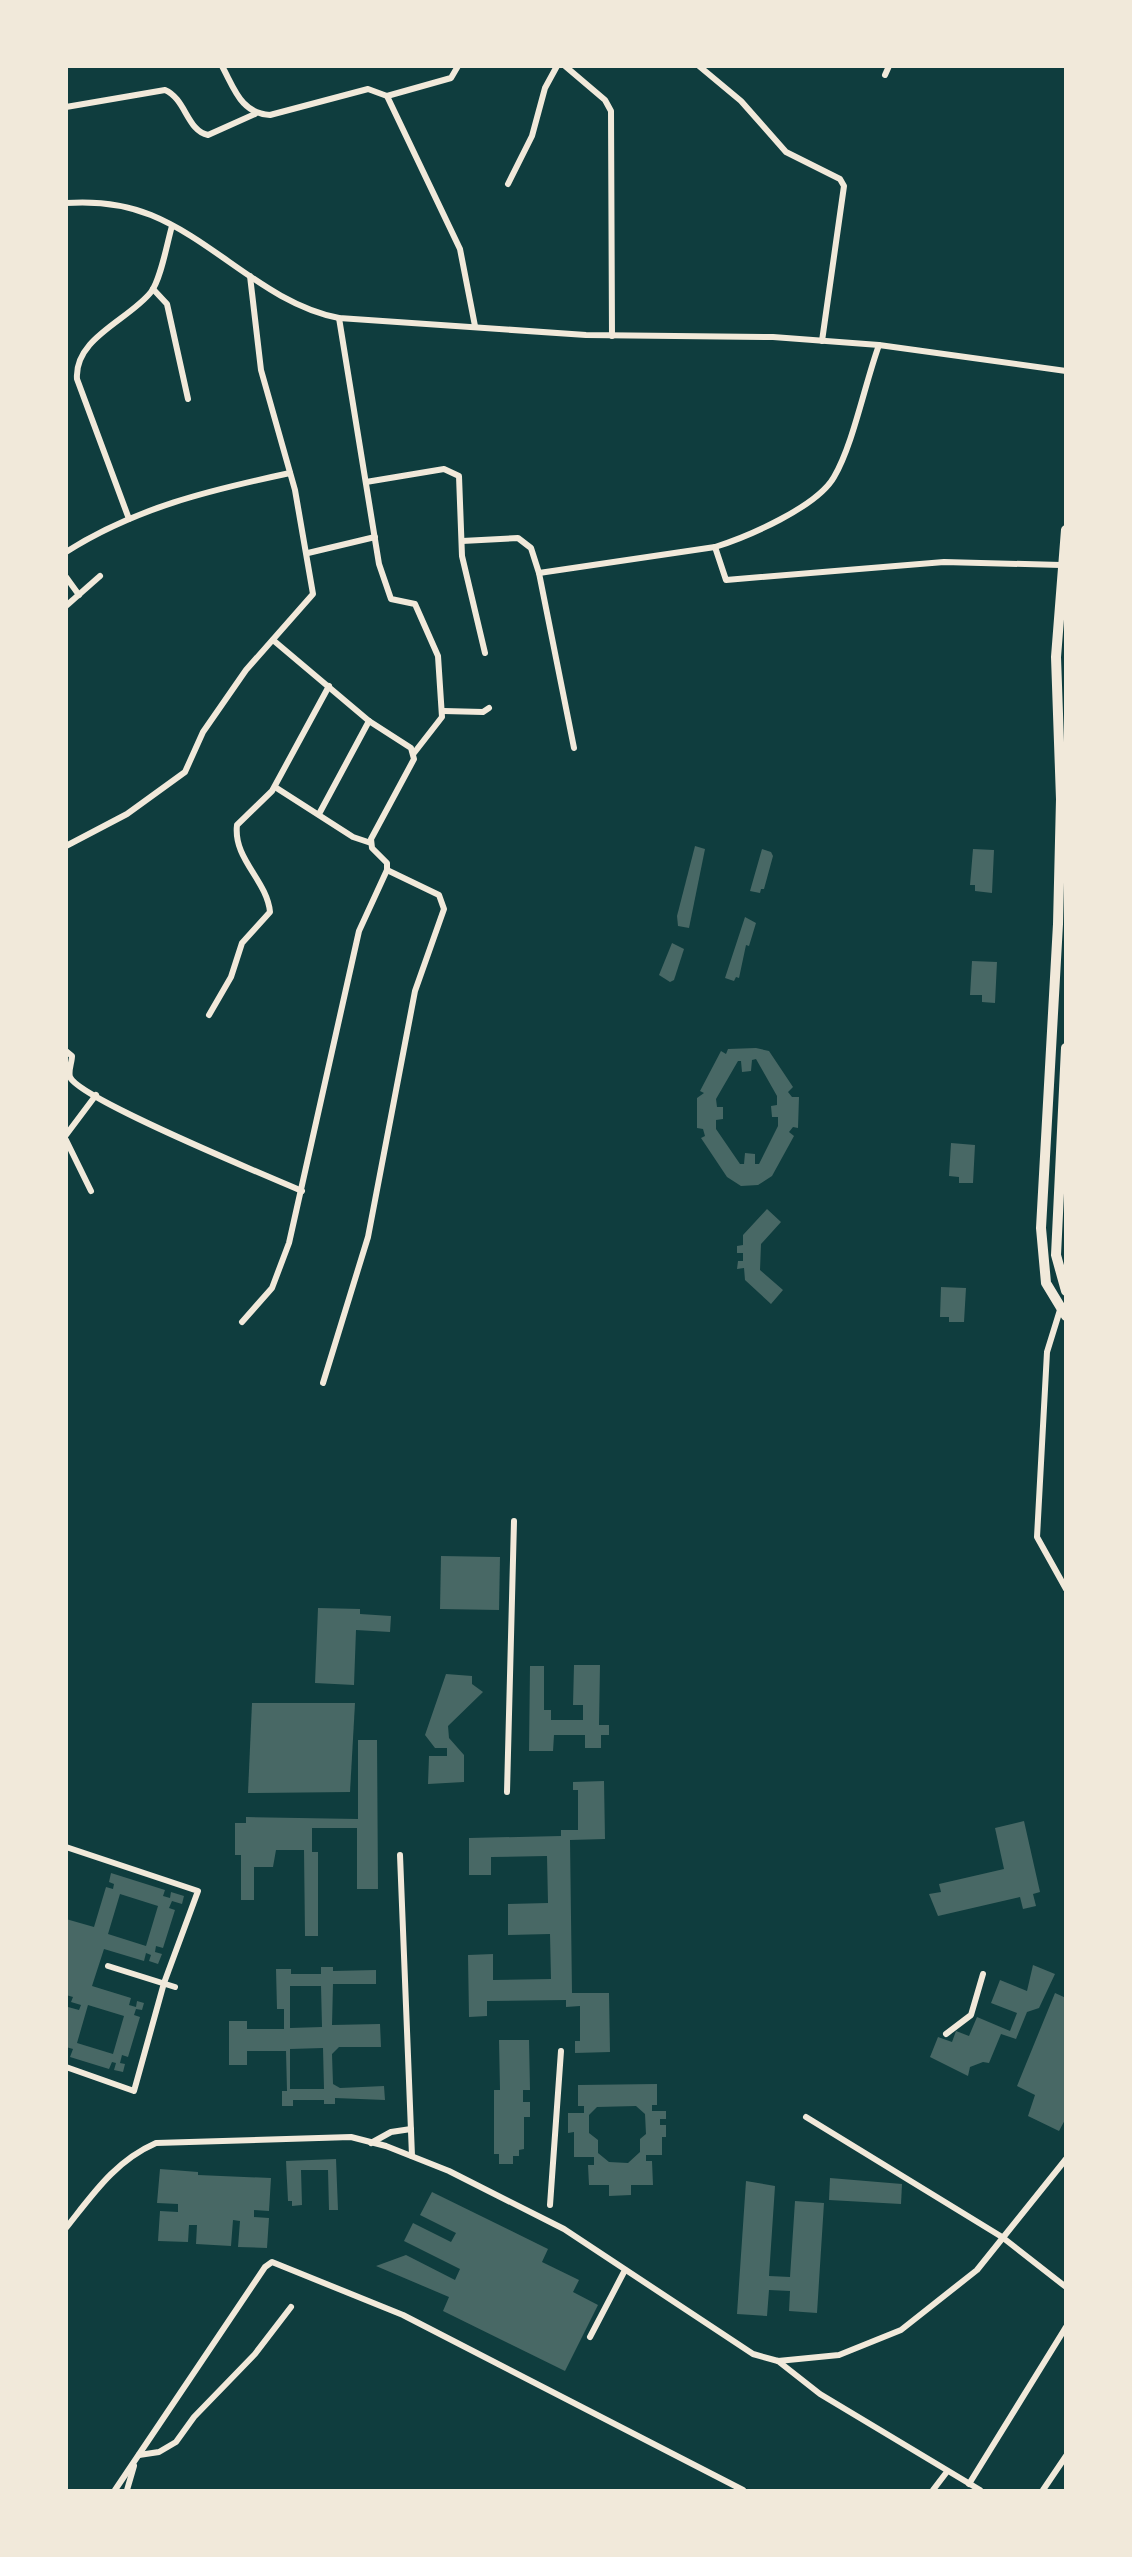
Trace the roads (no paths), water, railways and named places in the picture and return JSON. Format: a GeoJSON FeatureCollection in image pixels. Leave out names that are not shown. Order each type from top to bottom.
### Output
{"type":"FeatureCollection","features":[{"type":"Feature","properties":{"kind":"highway"},"geometry":{"type":"LineString","coordinates":[[1063,1313],[1046,1283],[1041,1228],[1058,924],[1061,799],[1056,657],[1061,565],[1066,530]]}},
{"type":"Feature","properties":{"kind":"highway"},"geometry":{"type":"LineString","coordinates":[[1066,1048],[1056,1229],[1058,1269],[1066,1291]]}},
{"type":"Feature","properties":{"kind":"street"},"geometry":{"type":"LineString","coordinates":[[222,66],[243,105],[255,114]]}},
{"type":"Feature","properties":{"kind":"street"},"geometry":{"type":"LineString","coordinates":[[66,107],[165,90],[181,101],[195,128],[208,135],[255,114],[270,115],[368,89],[387,96],[451,78],[458,66]]}},
{"type":"Feature","properties":{"kind":"street"},"geometry":{"type":"LineString","coordinates":[[508,184],[532,136],[545,88],[557,66]]}},
{"type":"Feature","properties":{"kind":"street"},"geometry":{"type":"LineString","coordinates":[[565,66],[605,100],[611,111],[612,336]]}},
{"type":"Feature","properties":{"kind":"street"},"geometry":{"type":"LineString","coordinates":[[698,66],[741,101],[786,152],[840,179],[844,186],[822,341]]}},
{"type":"Feature","properties":{"kind":"street"},"geometry":{"type":"LineString","coordinates":[[885,75],[890,66]]}},
{"type":"Feature","properties":{"kind":"street"},"geometry":{"type":"LineString","coordinates":[[387,96],[460,249],[475,326]]}},
{"type":"Feature","properties":{"kind":"street"},"geometry":{"type":"LineString","coordinates":[[66,202],[92,201],[125,207],[172,226],[300,307],[339,318],[612,336],[760,336],[879,345],[1066,371]]}},
{"type":"Feature","properties":{"kind":"street"},"geometry":{"type":"LineString","coordinates":[[129,519],[76,370],[80,358],[90,345],[153,289],[172,226]]}},
{"type":"Feature","properties":{"kind":"street"},"geometry":{"type":"LineString","coordinates":[[66,846],[127,814],[185,772],[203,732],[246,670],[313,594],[290,473],[265,389],[250,276]]}},
{"type":"Feature","properties":{"kind":"street"},"geometry":{"type":"LineString","coordinates":[[153,289],[167,304],[188,398]]}},
{"type":"Feature","properties":{"kind":"street"},"geometry":{"type":"LineString","coordinates":[[339,318],[375,537],[387,593],[391,598],[415,604],[438,656],[444,710],[437,726],[414,753],[406,777],[372,834],[371,843]]}},
{"type":"Feature","properties":{"kind":"street"},"geometry":{"type":"LineString","coordinates":[[539,573],[715,547],[734,541],[803,506],[833,480],[879,345]]}},
{"type":"Feature","properties":{"kind":"street"},"geometry":{"type":"LineString","coordinates":[[366,482],[452,470],[459,476],[466,577],[485,653]]}},
{"type":"Feature","properties":{"kind":"street"},"geometry":{"type":"LineString","coordinates":[[66,552],[101,530],[179,499],[290,473]]}},
{"type":"Feature","properties":{"kind":"street"},"geometry":{"type":"LineString","coordinates":[[307,553],[375,537]]}},
{"type":"Feature","properties":{"kind":"street"},"geometry":{"type":"LineString","coordinates":[[462,541],[518,538],[531,548],[539,573],[574,748]]}},
{"type":"Feature","properties":{"kind":"street"},"geometry":{"type":"LineString","coordinates":[[715,547],[726,580],[944,562],[1061,565]]}},
{"type":"Feature","properties":{"kind":"street"},"geometry":{"type":"LineString","coordinates":[[66,606],[100,576]]}},
{"type":"Feature","properties":{"kind":"street"},"geometry":{"type":"LineString","coordinates":[[66,577],[79,595]]}},
{"type":"Feature","properties":{"kind":"street"},"geometry":{"type":"LineString","coordinates":[[273,640],[369,721],[414,753]]}},
{"type":"Feature","properties":{"kind":"street"},"geometry":{"type":"LineString","coordinates":[[209,1014],[231,977],[242,943],[270,912],[267,900],[240,852],[236,836],[240,820],[275,787],[329,686]]}},
{"type":"Feature","properties":{"kind":"street"},"geometry":{"type":"LineString","coordinates":[[444,710],[483,712],[489,708]]}},
{"type":"Feature","properties":{"kind":"street"},"geometry":{"type":"LineString","coordinates":[[318,814],[369,721]]}},
{"type":"Feature","properties":{"kind":"street"},"geometry":{"type":"LineString","coordinates":[[242,1322],[272,1288],[278,1275],[302,1191],[359,931],[387,870],[385,859],[371,843],[354,837],[275,787]]}},
{"type":"Feature","properties":{"kind":"street"},"geometry":{"type":"LineString","coordinates":[[323,1383],[368,1237],[415,991],[444,909],[439,895],[387,870]]}},
{"type":"Feature","properties":{"kind":"street"},"geometry":{"type":"LineString","coordinates":[[66,1051],[72,1056],[71,1077],[115,1107],[302,1191]]}},
{"type":"Feature","properties":{"kind":"street"},"geometry":{"type":"LineString","coordinates":[[91,1191],[66,1137],[96,1095]]}},
{"type":"Feature","properties":{"kind":"street"},"geometry":{"type":"LineString","coordinates":[[1063,1313],[1047,1352],[1037,1537],[1043,1553],[1066,1589]]}},
{"type":"Feature","properties":{"kind":"street"},"geometry":{"type":"LineString","coordinates":[[506,1792],[514,1521]]}},
{"type":"Feature","properties":{"kind":"street"},"geometry":{"type":"LineString","coordinates":[[66,1847],[198,1891],[164,1983],[134,2091],[66,2067]]}},
{"type":"Feature","properties":{"kind":"street"},"geometry":{"type":"LineString","coordinates":[[400,1855],[412,2156]]}},
{"type":"Feature","properties":{"kind":"street"},"geometry":{"type":"LineString","coordinates":[[108,1966],[175,1987]]}},
{"type":"Feature","properties":{"kind":"street"},"geometry":{"type":"LineString","coordinates":[[946,2034],[971,2015],[983,1974]]}},
{"type":"Feature","properties":{"kind":"street"},"geometry":{"type":"LineString","coordinates":[[550,2205],[561,2051]]}},
{"type":"Feature","properties":{"kind":"street"},"geometry":{"type":"LineString","coordinates":[[806,2117],[1002,2238],[1066,2287]]}},
{"type":"Feature","properties":{"kind":"street"},"geometry":{"type":"LineString","coordinates":[[371,2143],[391,2132],[411,2129]]}},
{"type":"Feature","properties":{"kind":"street"},"geometry":{"type":"LineString","coordinates":[[66,2228],[112,2171],[134,2153],[156,2143],[351,2137],[449,2171],[564,2229],[753,2354],[778,2361],[820,2393],[946,2473],[980,2490]]}},
{"type":"Feature","properties":{"kind":"street"},"geometry":{"type":"LineString","coordinates":[[778,2361],[839,2354],[901,2330],[977,2270],[1066,2159]]}},
{"type":"Feature","properties":{"kind":"street"},"geometry":{"type":"LineString","coordinates":[[115,2490],[265,2267],[276,2262],[403,2315],[743,2490]]}},
{"type":"Feature","properties":{"kind":"street"},"geometry":{"type":"LineString","coordinates":[[590,2337],[625,2270]]}},
{"type":"Feature","properties":{"kind":"street"},"geometry":{"type":"LineString","coordinates":[[137,2458],[159,2452],[176,2442],[194,2417],[255,2354],[290,2307]]}},
{"type":"Feature","properties":{"kind":"street"},"geometry":{"type":"LineString","coordinates":[[969,2484],[1066,2327]]}},
{"type":"Feature","properties":{"kind":"street"},"geometry":{"type":"LineString","coordinates":[[1043,2490],[1066,2456]]}},
{"type":"Feature","properties":{"kind":"street"},"geometry":{"type":"LineString","coordinates":[[127,2490],[137,2458]]}},
{"type":"Feature","properties":{"kind":"street"},"geometry":{"type":"LineString","coordinates":[[933,2490],[946,2473]]}}]}
